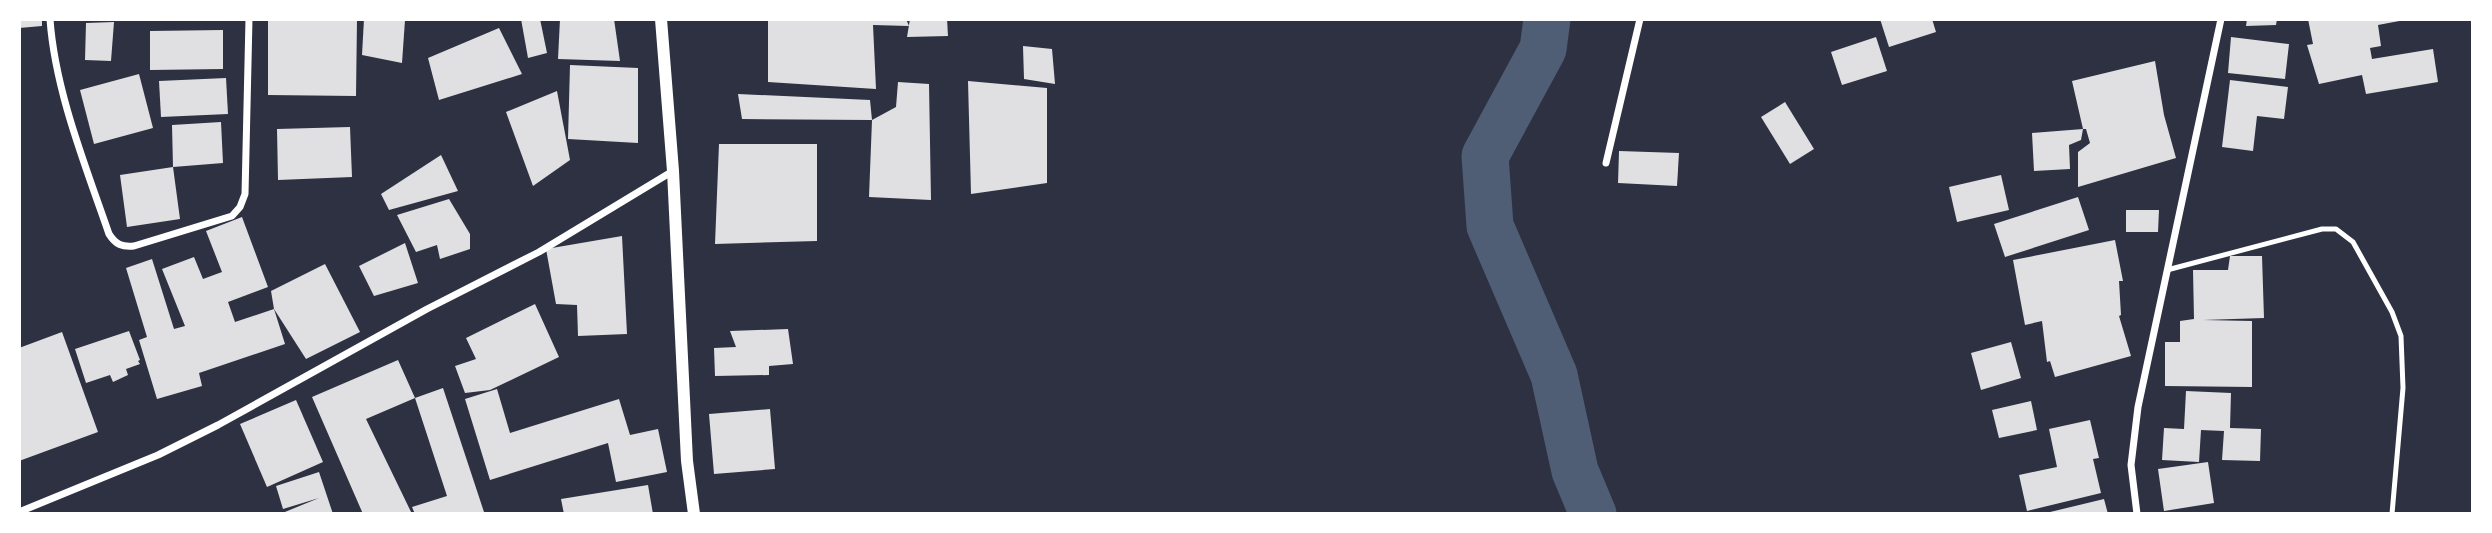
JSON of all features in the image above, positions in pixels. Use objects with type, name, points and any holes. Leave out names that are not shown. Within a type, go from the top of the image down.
[{"type":"street","points":[[50,19],[52,52],[63,94],[109,234],[114,242],[123,247],[232,216],[240,207],[245,194],[249,19]]},
{"type":"street","points":[[661,19],[673,171],[687,461],[694,514]]},
{"type":"street","points":[[1606,163],[1640,19]]},
{"type":"street","points":[[2137,514],[2131,465],[2138,407],[2221,19]]},
{"type":"street","points":[[19,512],[146,461],[206,431],[427,309],[539,252],[673,171]]},
{"type":"lane","points":[[2166,271],[2322,229],[2336,229],[2353,242],[2392,312],[2401,336],[2403,388],[2392,514]]},
{"type":"building","points":[[19,19],[42,19],[42,26],[19,28]]},
{"type":"building","points":[[268,19],[357,19],[356,96],[268,95]]},
{"type":"building","points":[[364,19],[405,20],[402,63],[362,55]]},
{"type":"building","points":[[521,19],[540,19],[547,53],[528,58]]},
{"type":"building","points":[[560,19],[614,19],[620,61],[558,59]]},
{"type":"building","points":[[768,19],[906,19],[909,26],[873,25],[876,89],[768,82]]},
{"type":"building","points":[[910,19],[947,19],[948,36],[907,37]]},
{"type":"building","points":[[1880,19],[1932,19],[1936,32],[1889,47]]},
{"type":"building","points":[[2247,19],[2277,19],[2276,25],[2246,26]]},
{"type":"building","points":[[2308,19],[2410,19],[2378,25],[2381,46],[2370,48],[2372,59],[2433,49],[2438,82],[2366,94],[2362,75],[2319,84],[2307,45],[2313,44]]},
{"type":"building","points":[[114,22],[111,61],[85,60],[86,23]]},
{"type":"building","points":[[499,28],[522,74],[439,100],[428,58]]},
{"type":"building","points":[[223,30],[223,69],[150,70],[150,31]]},
{"type":"building","points":[[1876,37],[1887,71],[1842,85],[1831,52]]},
{"type":"building","points":[[2231,37],[2289,44],[2285,79],[2228,73]]},
{"type":"building","points":[[1023,46],[1052,49],[1055,84],[1024,79]]},
{"type":"building","points":[[2155,61],[2164,115],[2176,158],[2078,187],[2078,152],[2090,143],[2086,129],[2083,129],[2072,81]]},
{"type":"building","points":[[570,65],[638,68],[638,143],[568,139]]},
{"type":"building","points":[[139,74],[153,128],[94,144],[80,90]]},
{"type":"building","points":[[226,78],[228,114],[161,117],[159,81]]},
{"type":"building","points":[[2230,80],[2288,87],[2284,119],[2257,116],[2253,151],[2222,147]]},
{"type":"building","points":[[968,81],[1047,88],[1047,183],[971,194]]},
{"type":"building","points":[[898,82],[929,84],[931,200],[869,197],[872,120],[896,107]]},
{"type":"building","points":[[557,91],[570,160],[533,186],[506,112]]},
{"type":"building","points":[[738,94],[870,100],[872,120],[742,119]]},
{"type":"building","points":[[1785,102],[1814,149],[1790,164],[1761,117]]},
{"type":"building","points":[[221,122],[223,163],[173,167],[172,125]]},
{"type":"building","points":[[350,127],[352,177],[278,180],[277,129]]},
{"type":"building","points":[[2083,129],[2081,140],[2069,145],[2070,169],[2034,171],[2032,133]]},
{"type":"building","points":[[719,144],[817,144],[817,241],[715,244]]},
{"type":"building","points":[[1619,151],[1679,153],[1677,186],[1618,183]]},
{"type":"building","points":[[441,155],[458,191],[389,210],[381,194]]},
{"type":"building","points":[[173,167],[180,219],[127,227],[120,175]]},
{"type":"building","points":[[2001,175],[2009,210],[1957,222],[1949,187]]},
{"type":"building","points":[[2078,197],[2089,230],[2005,257],[1994,224]]},
{"type":"building","points":[[449,199],[470,234],[470,249],[440,259],[437,245],[416,252],[397,215]]},
{"type":"building","points":[[2126,210],[2159,210],[2158,232],[2126,232]]},
{"type":"building","points":[[242,217],[268,287],[228,302],[235,322],[274,309],[285,344],[199,373],[202,386],[157,399],[139,340],[147,337],[126,268],[152,259],[174,329],[185,326],[162,269],[194,257],[203,279],[222,272],[206,231]]},
{"type":"building","points":[[622,236],[627,334],[578,336],[577,305],[556,304],[546,249]]},
{"type":"building","points":[[2115,240],[2123,281],[2119,281],[2119,316],[2131,356],[2055,377],[2050,361],[2047,362],[2042,321],[2025,325],[2013,260]]},
{"type":"building","points":[[405,243],[418,283],[374,296],[359,266]]},
{"type":"building","points":[[2230,256],[2262,256],[2264,318],[2203,320],[2252,321],[2252,387],[2165,386],[2165,342],[2180,342],[2180,321],[2194,319],[2193,270],[2228,270]]},
{"type":"building","points":[[325,264],[360,332],[306,359],[274,309],[271,291]]},
{"type":"building","points":[[535,304],[559,357],[490,390],[465,393],[455,366],[476,359],[466,338]]},
{"type":"building","points":[[788,329],[793,364],[769,366],[769,375],[715,376],[714,348],[736,347],[730,331]]},
{"type":"building","points":[[129,331],[140,364],[126,369],[128,375],[113,382],[110,375],[86,383],[75,349]]},
{"type":"building","points":[[62,332],[98,432],[19,461],[19,348]]},
{"type":"building","points":[[2011,342],[2021,378],[1981,390],[1971,353]]},
{"type":"building","points":[[398,360],[415,398],[366,419],[412,514],[363,514],[312,397]]},
{"type":"building","points":[[443,388],[484,512],[480,514],[415,514],[412,507],[447,496],[415,398]]},
{"type":"building","points":[[497,389],[510,433],[619,399],[630,435],[658,429],[667,472],[616,482],[608,443],[490,480],[465,399]]},
{"type":"building","points":[[2186,391],[2231,393],[2230,428],[2261,429],[2260,461],[2222,460],[2224,431],[2201,430],[2199,462],[2162,460],[2164,428],[2184,429]]},
{"type":"building","points":[[296,400],[323,462],[267,487],[240,424]]},
{"type":"building","points":[[2031,401],[2037,430],[1999,438],[1992,410]]},
{"type":"building","points":[[770,409],[775,469],[714,474],[709,414]]},
{"type":"building","points":[[2090,420],[2099,458],[2093,459],[2101,493],[2027,511],[2019,475],[2057,467],[2049,429]]},
{"type":"building","points":[[2208,462],[2214,503],[2164,511],[2158,469]]},
{"type":"building","points":[[319,472],[333,514],[280,514],[319,498],[283,509],[276,486]]},
{"type":"building","points":[[648,485],[653,514],[564,514],[561,499]]},
{"type":"building","points":[[2104,499],[2108,514],[2046,514],[2046,513]]},
{"type":"waterway","points":[[1547,19],[1543,49],[1485,156],[1490,226],[1554,375],[1575,471],[1593,514]]}]
